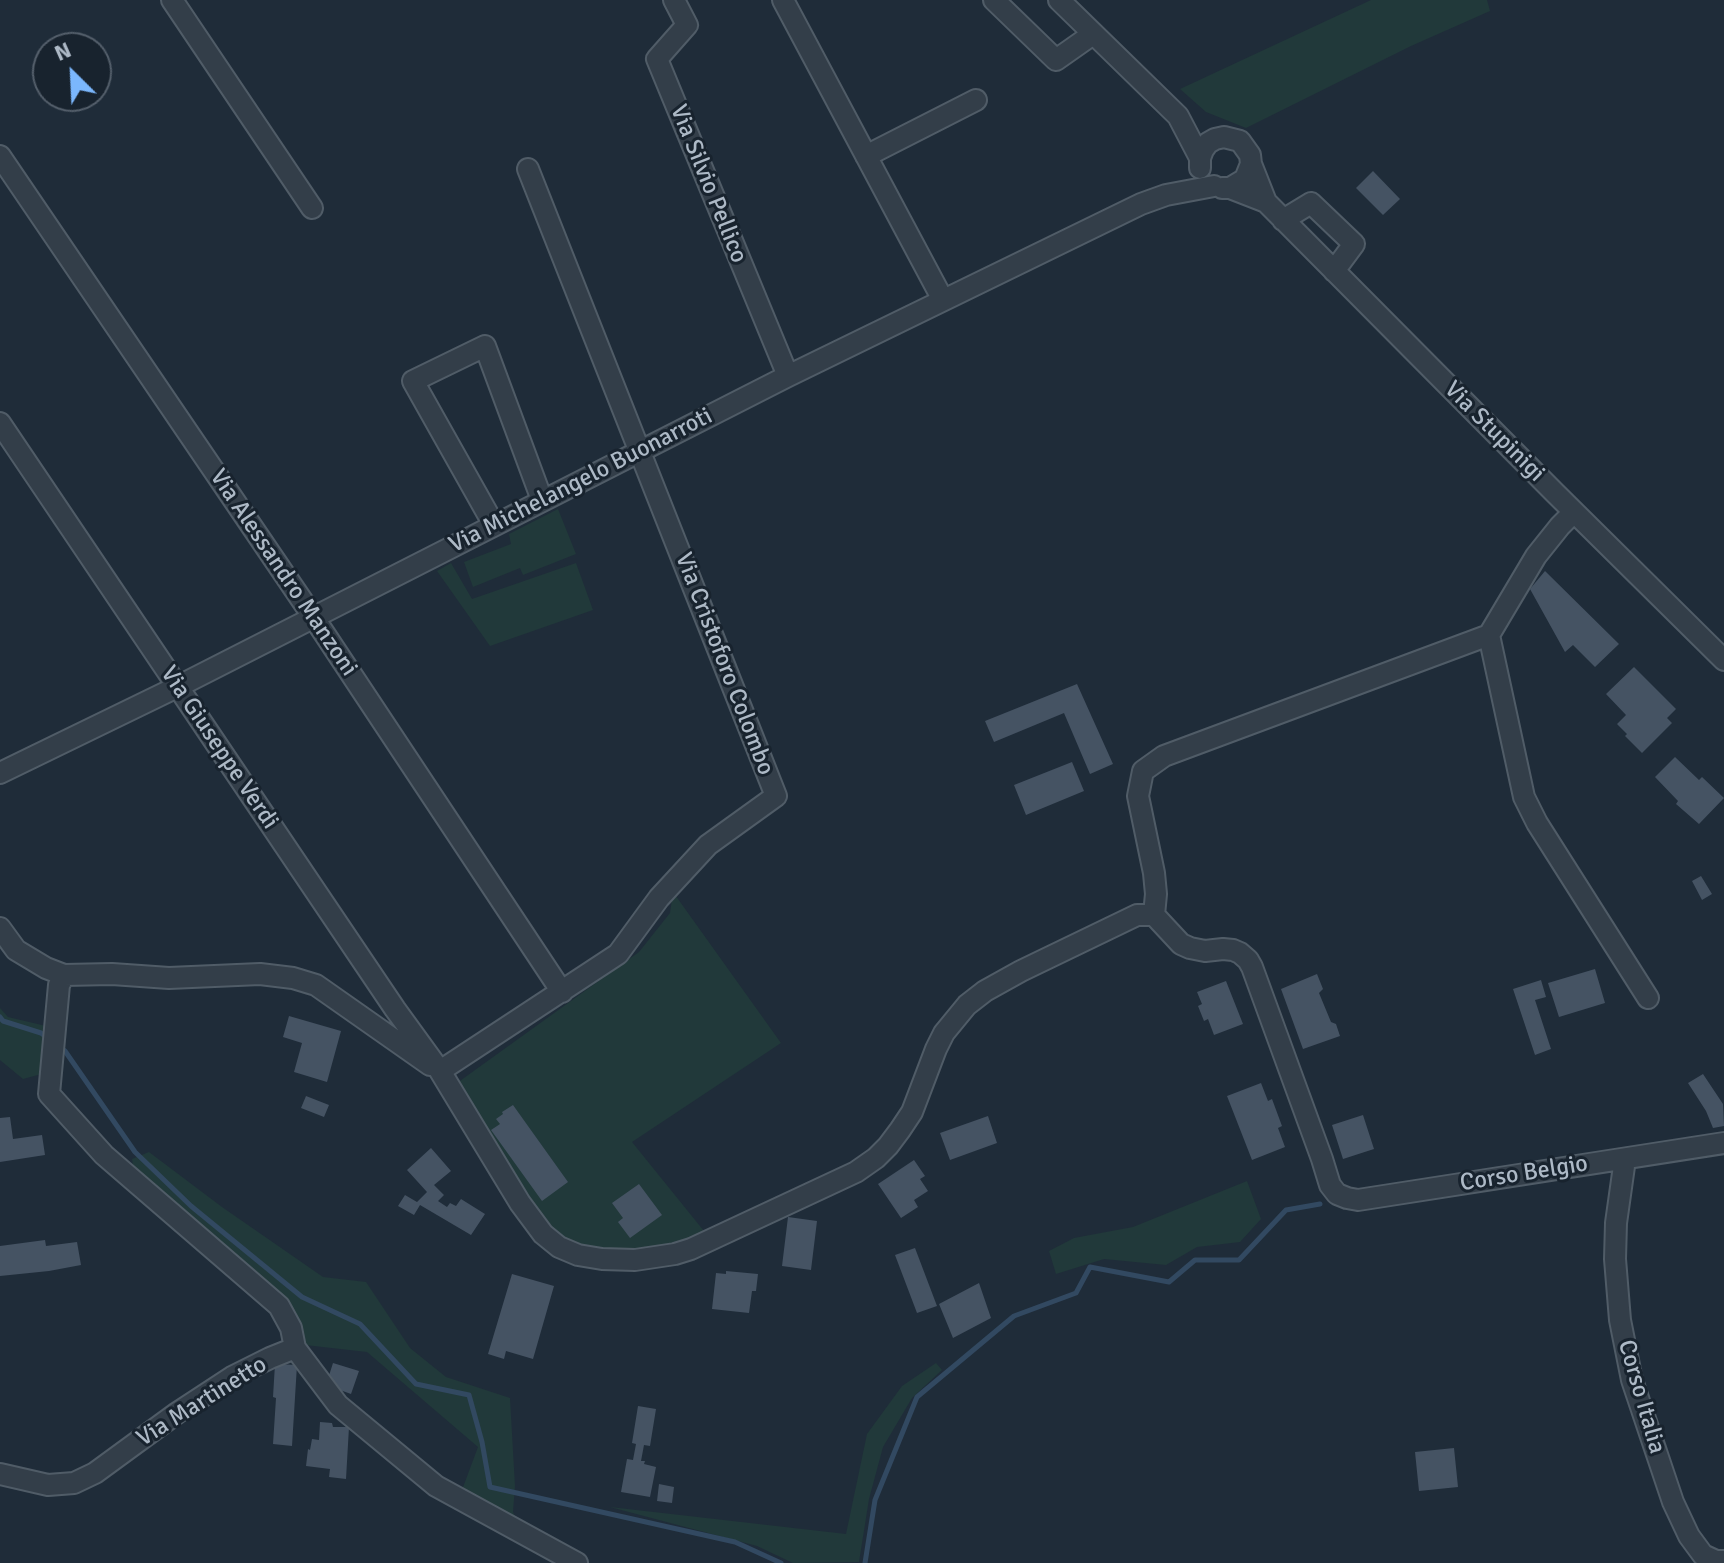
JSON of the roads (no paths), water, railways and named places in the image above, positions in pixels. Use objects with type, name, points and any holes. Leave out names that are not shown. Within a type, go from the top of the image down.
[{"type":"street","points":[[172,0],[312,208]]},
{"type":"street","name":"Via Silvio Pellico","points":[[674,0],[687,25],[657,59],[788,376]]},
{"type":"street","points":[[783,0],[943,300]]},
{"type":"street","points":[[994,0],[1056,60],[1093,34]]},
{"type":"street","points":[[1059,0],[1178,116],[1246,147],[1251,164],[1245,179],[1222,187],[1207,181],[1178,116]]},
{"type":"street","points":[[866,156],[976,100]]},
{"type":"street","points":[[1200,162],[1208,143],[1224,137]]},
{"type":"street","name":"Via Alessandro Manzoni","points":[[0,156],[314,618],[562,992]]},
{"type":"street","name":"Via Michelangelo Buonarroti","points":[[1166,195],[1200,162]]},
{"type":"street","name":"Via Stupinigi","points":[[1251,164],[1266,202],[1283,220],[1724,660]]},
{"type":"street","name":"Via Cristoforo Colombo","points":[[440,1071],[618,954],[659,898],[708,845],[776,796],[528,169]]},
{"type":"street","name":"Via Michelangelo Buonarroti","points":[[0,773],[314,618],[788,376],[1141,204],[1166,195],[1222,187]]},
{"type":"street","name":"Via Stupinigi","points":[[1222,187],[1266,202]]},
{"type":"street","points":[[1283,220],[1311,203],[1354,244],[1334,271]]},
{"type":"street","points":[[494,525],[413,381],[485,346],[542,500]]},
{"type":"street","name":"Via Giuseppe Verdi","points":[[0,423],[395,1009],[440,1071]]},
{"type":"street","points":[[0,928],[16,950],[64,975],[169,978],[260,974],[293,978],[316,985],[440,1071],[520,1203],[543,1234],[559,1247],[578,1255],[602,1259],[635,1260],[675,1254],[832,1184],[866,1165],[888,1146],[912,1112],[944,1033],[967,1005],[1021,971],[1099,932],[1137,915],[1154,915],[1154,873],[1138,796],[1143,771],[1164,756],[1489,635],[1536,556],[1574,512]]},
{"type":"street","points":[[1489,635],[1524,797],[1537,823],[1648,998]]},
{"type":"street","name":"Corso Belgio","points":[[1154,915],[1181,944],[1205,951],[1233,950],[1248,960],[1330,1185],[1337,1194],[1358,1200],[1724,1143]]},
{"type":"street","points":[[64,975],[59,985],[49,1094],[104,1155],[279,1306],[291,1328],[295,1348]]},
{"type":"street","name":"Corso Italia","points":[[1625,1159],[1616,1223],[1615,1259],[1620,1320],[1632,1380],[1673,1502],[1689,1536],[1703,1555],[1724,1561]]},
{"type":"street","name":"Via Martinetto","points":[[0,1474],[48,1485],[74,1483],[95,1473],[232,1377],[295,1348],[338,1405],[436,1486],[577,1563]]},
{"type":"waterway","points":[[0,1017],[3,1021],[41,1033],[49,1039]]},
{"type":"waterway","points":[[61,1048],[135,1152],[191,1206],[302,1297],[360,1324],[416,1384],[469,1395],[490,1487],[735,1542],[781,1563]]},
{"type":"waterway","points":[[865,1563],[875,1500],[917,1397],[1014,1316],[1076,1293],[1090,1267],[1169,1282],[1195,1260],[1239,1260],[1286,1210],[1320,1204]]}]
